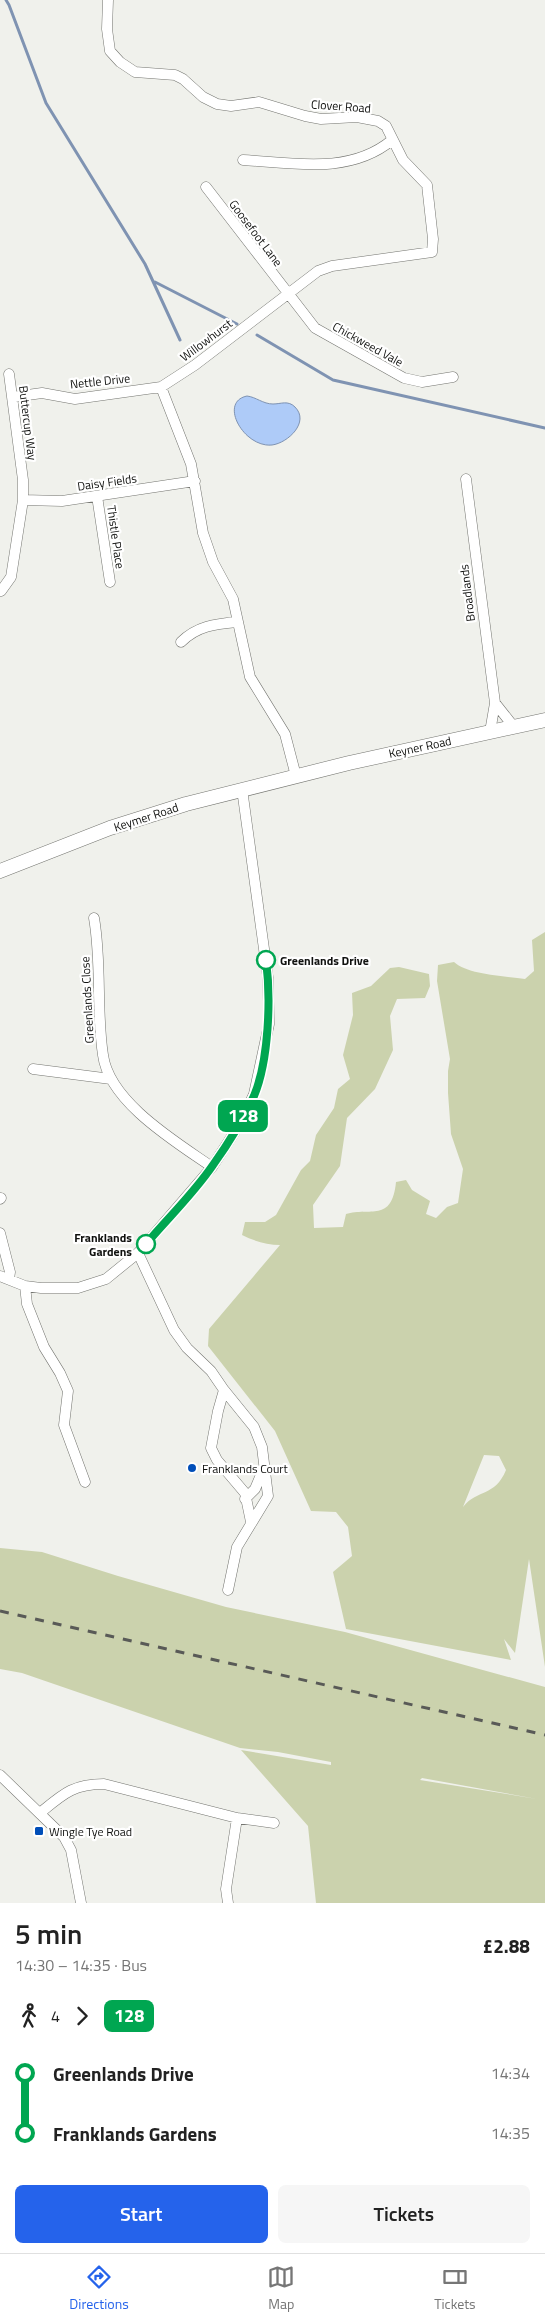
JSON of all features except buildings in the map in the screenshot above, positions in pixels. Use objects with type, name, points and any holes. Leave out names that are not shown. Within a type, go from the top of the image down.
[{"type":"street","name":"Clover Road","points":[[108,0],[107,29],[110,50],[120,62],[135,72],[175,76],[183,79],[203,97],[217,104],[231,106],[259,102],[322,119],[357,117],[378,121],[386,126],[403,160],[427,185]]},
{"type":"street","points":[[244,160],[334,164],[356,160],[392,140]]},
{"type":"street","name":"Willowhurst","points":[[161,387],[195,365],[318,271],[332,266],[432,252],[433,239],[427,185]]},
{"type":"street","name":"Goosefoot Lane","points":[[206,187],[287,294]]},
{"type":"street","name":"Chickweed Vale","points":[[287,294],[315,328],[404,378],[422,382],[453,377]]},
{"type":"street","name":"Buttercup Way","points":[[1,591],[12,577],[23,480],[9,374]]},
{"type":"street","points":[[161,387],[191,464],[203,533],[213,562],[233,599],[250,677],[274,712],[285,734],[296,776]]},
{"type":"street","name":"Nettle Drive","points":[[13,397],[42,393],[75,399],[161,387]]},
{"type":"street","name":"Broadlands","points":[[466,479],[495,703],[490,732]]},
{"type":"street","name":"Daisy Fields","points":[[22,500],[62,501],[195,481]]},
{"type":"street","name":"Thistle Place","points":[[97,496],[110,582]]},
{"type":"street","points":[[181,642],[188,634],[209,624],[237,622]]},
{"type":"street","points":[[495,703],[514,726]]},
{"type":"street","name":"Keyner Road","points":[[296,776],[545,720]]},
{"type":"street","name":"Keymer Road","points":[[0,872],[110,828],[186,804],[296,776]]},
{"type":"street","points":[[0,1233],[10,1272],[5,1277],[25,1286],[78,1288],[106,1279],[138,1253],[212,1167],[240,1124],[254,1094],[269,1024],[268,978],[242,790]]},
{"type":"street","name":"Greenlands Close","points":[[94,918],[103,1057],[111,1079],[129,1104],[212,1167]]},
{"type":"street","points":[[33,1069],[111,1079]]},
{"type":"street","points":[[138,1253],[174,1330],[187,1348],[211,1371],[254,1427],[262,1447],[263,1469],[268,1496],[237,1548],[228,1590]]},
{"type":"street","points":[[25,1286],[27,1304],[44,1347],[60,1373],[68,1391],[64,1425],[85,1482]]},
{"type":"street","points":[[224,1390],[211,1448],[217,1460],[245,1492],[251,1522]]},
{"type":"street","points":[[246,1499],[255,1488],[263,1469]]},
{"type":"street","points":[[0,1775],[64,1837],[71,1850],[81,1903]]},
{"type":"street","points":[[40,1813],[66,1791],[85,1784],[104,1784],[237,1818],[274,1823]]},
{"type":"street","points":[[228,1903],[226,1889],[237,1818]]},
{"type":"green space","points":[[545,932],[545,1667],[529,1559],[515,1653],[504,1639],[511,1660],[346,1629],[333,1572],[352,1556],[348,1527],[336,1512],[311,1511],[275,1431],[208,1346],[209,1329],[280,1245],[261,1242],[242,1235],[245,1222],[265,1222],[276,1215],[301,1170],[310,1161],[316,1135],[334,1108],[338,1089],[350,1079],[343,1055],[353,1015],[352,993],[371,986],[390,968],[399,967],[429,974],[430,986],[425,998],[397,999],[390,1016],[393,1050],[375,1089],[347,1118],[340,1166],[313,1205],[314,1228],[343,1227],[346,1214],[378,1211],[385,1208],[394,1195],[396,1182],[406,1180],[412,1190],[430,1201],[426,1214],[436,1218],[447,1207],[458,1203],[463,1169],[451,1134],[448,1093],[450,1059],[437,981],[438,965],[454,962],[468,970],[525,979],[534,971],[532,940]],"holes":[[[484,1455],[499,1456],[506,1470],[502,1479],[497,1485],[474,1497],[463,1507]]]},
{"type":"green space","points":[[0,1548],[42,1552],[226,1607],[345,1632],[545,1687],[545,1903],[316,1903],[308,1826],[241,1750],[331,1765],[331,1762],[278,1752],[240,1748],[22,1673],[0,1669]],"holes":[[[422,1778],[537,1799],[420,1780]]]},
{"type":"water","points":[[247,396],[269,404],[287,403],[292,405],[299,413],[299,425],[290,436],[272,445],[262,444],[252,439],[238,424],[235,415],[235,407],[239,400]]},
{"type":"waterway","points":[[6,0],[46,103],[145,264],[180,340]]},
{"type":"waterway","points":[[155,282],[237,324]]},
{"type":"waterway","points":[[257,335],[333,380],[545,428]]},
{"type":"railway","points":[[0,1611],[545,1735]]},
{"type":"bus line","name":"128","points":[[146,1244],[212,1167],[240,1124],[254,1094],[269,1024],[266,960]]},
{"type":"place","name":"Greenlands Drive","points":[[266,960]]},
{"type":"place","name":"Franklands Gardens","points":[[146,1244]]},
{"type":"place","name":"Franklands Court","points":[[192,1468]]},
{"type":"place","name":"Wingle Tye Road","points":[[39,1831]]}]
